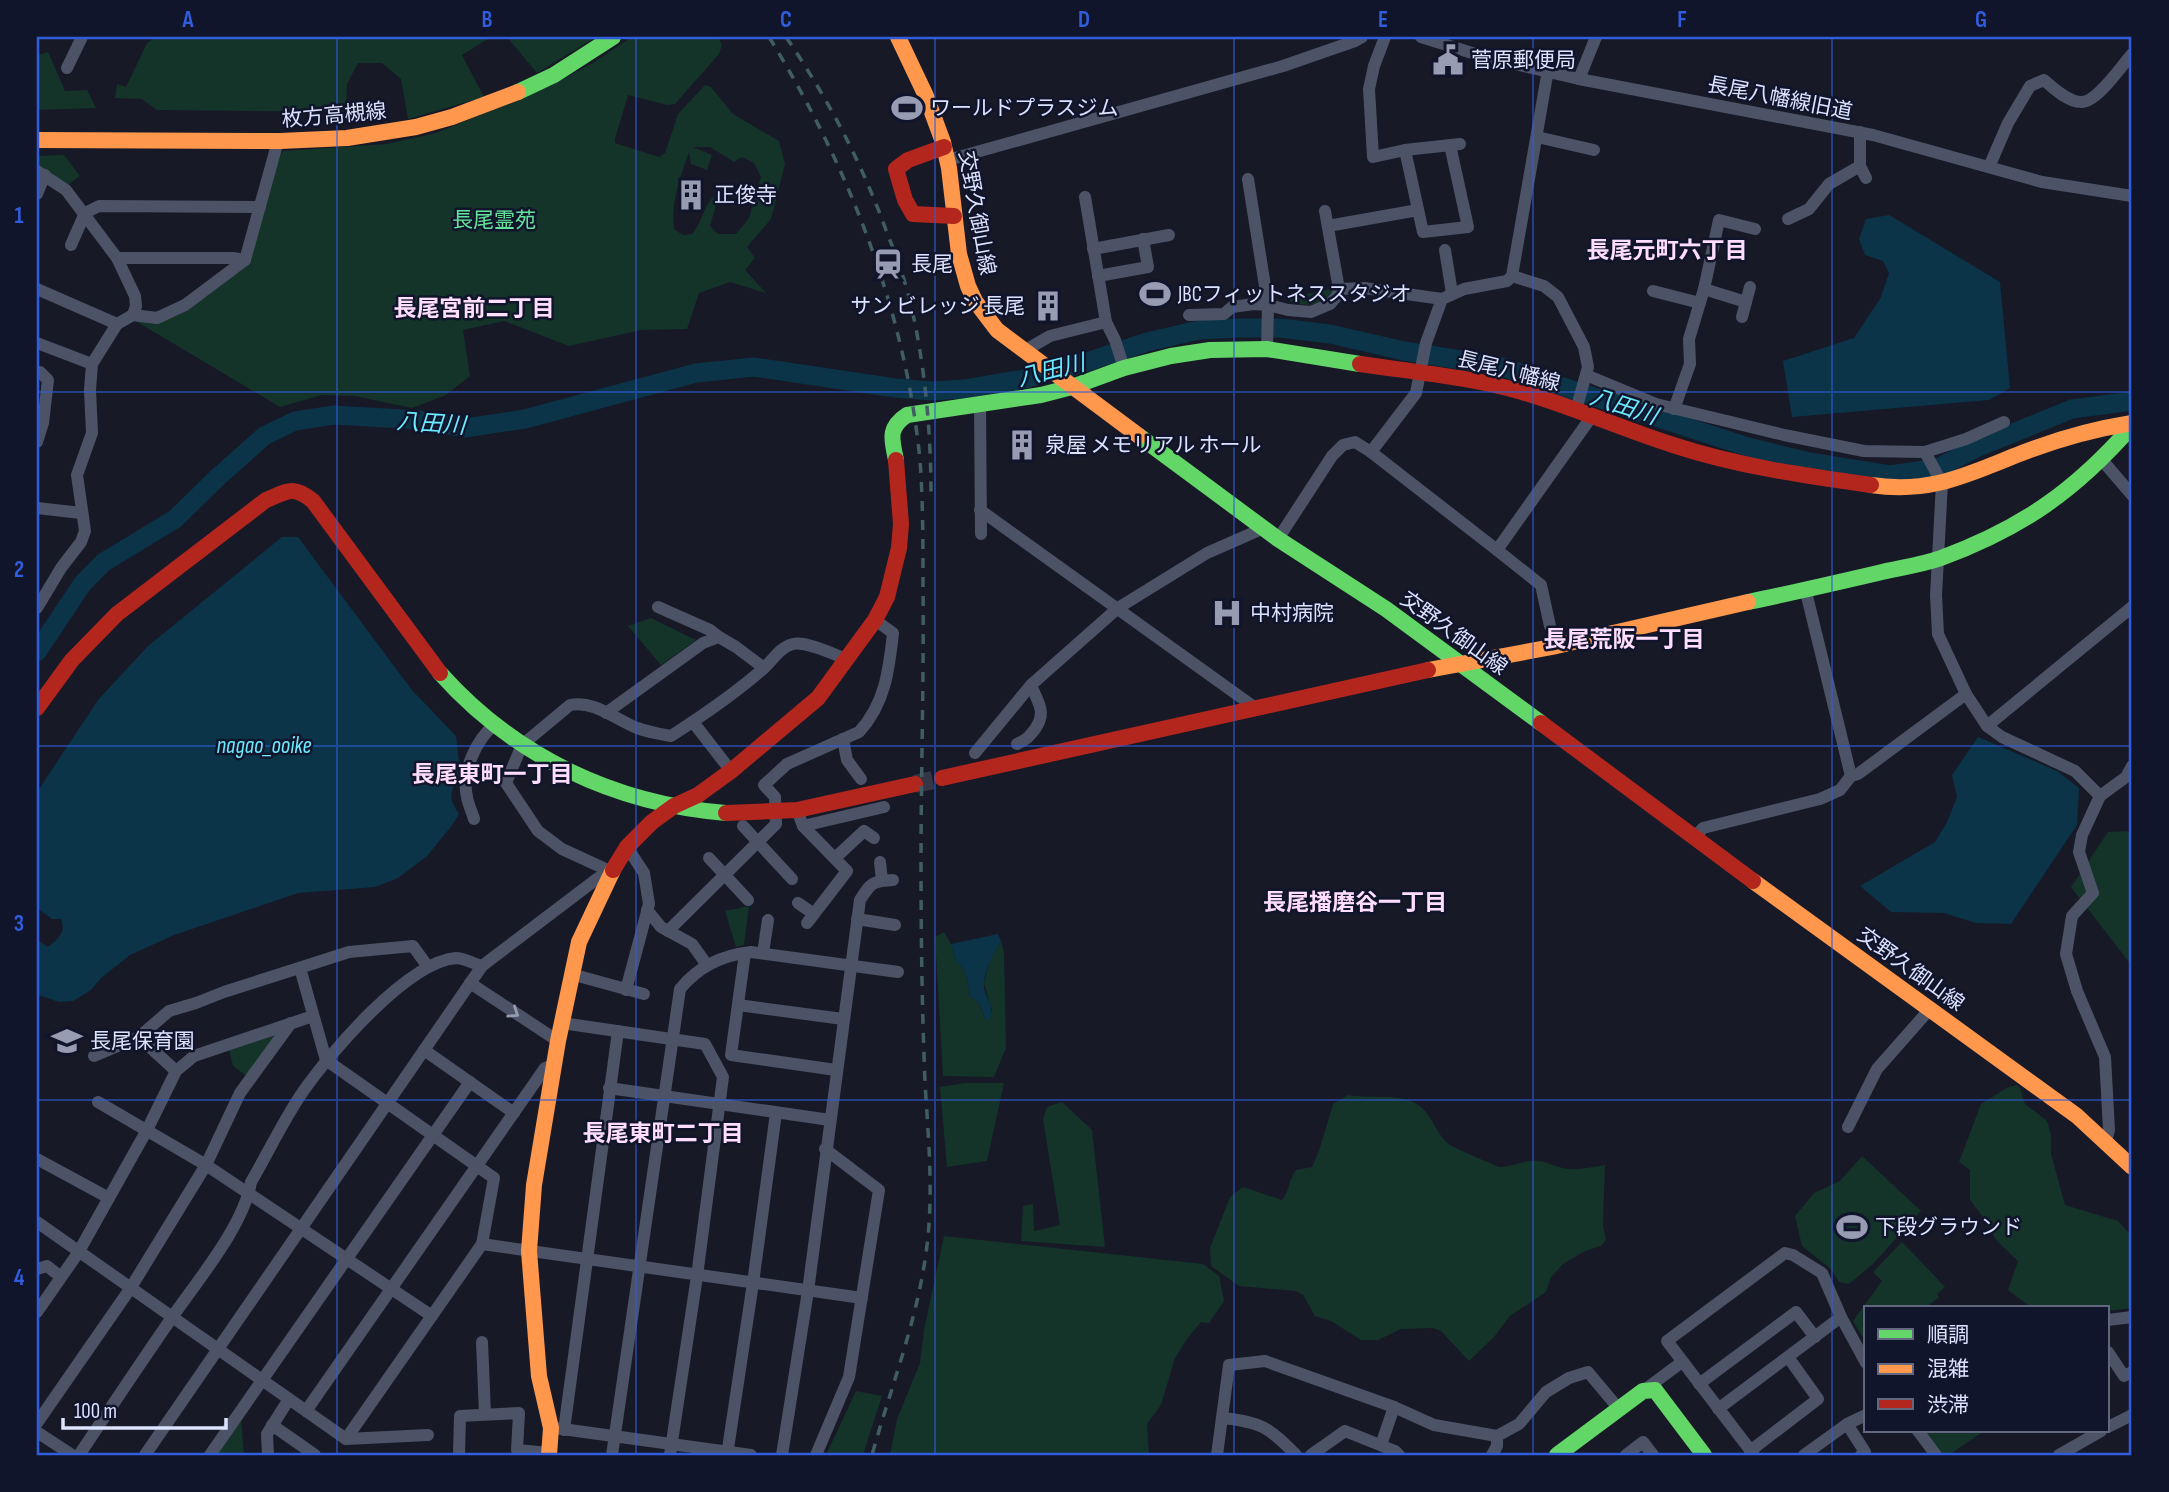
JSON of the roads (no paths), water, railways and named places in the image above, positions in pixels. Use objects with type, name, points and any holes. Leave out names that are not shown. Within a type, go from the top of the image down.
[{"type":"street","name":"枚方高槻線","points":[[37,140],[278,141],[348,138],[402,130],[450,118],[495,102],[551,77],[613,37]]},
{"type":"street","name":"交野久御山線","points":[[898,37],[919,80],[946,153],[961,268],[972,296],[997,330],[1264,528],[1386,609],[1461,663],[1694,838],[1929,1010],[1984,1047],[2077,1116],[2132,1167]]},
{"type":"street","points":[[954,216],[913,214],[905,200],[896,169],[908,160],[946,153],[1283,66],[1362,37]]},
{"type":"street","points":[[1385,37],[1374,65],[1370,89],[1373,157],[1405,150],[1455,145],[1468,227],[1423,232],[1405,150]]},
{"type":"street","name":"長尾八幡線旧道","points":[[1421,37],[1485,57],[1579,79],[1860,132],[2042,182],[2132,196]]},
{"type":"street","points":[[1579,79],[1596,37]]},
{"type":"street","points":[[67,68],[79,39]]},
{"type":"street","points":[[1989,167],[2008,123],[2029,86],[2043,80],[2061,94],[2079,103],[2086,102],[2110,82],[2132,54]]},
{"type":"street","points":[[1339,289],[1364,288],[1447,296],[1507,281],[1512,276],[1548,70]]},
{"type":"street","points":[[1860,132],[1860,166],[1866,178]]},
{"type":"street","points":[[1537,137],[1594,150]]},
{"type":"street","points":[[37,608],[61,568],[81,542],[85,531],[77,475],[92,433],[92,364],[117,324],[133,316],[158,318],[185,305],[245,260],[278,141]]},
{"type":"street","points":[[1788,219],[1809,209],[1829,184],[1860,166]]},
{"type":"street","points":[[37,194],[41,173],[66,190],[85,212],[117,258],[135,296],[133,316]]},
{"type":"street","points":[[1248,179],[1268,304],[1267,349]]},
{"type":"street","points":[[1085,197],[1106,322],[1123,365]]},
{"type":"street","points":[[71,245],[85,212],[99,206],[260,207]]},
{"type":"street","points":[[1328,226],[1418,210]]},
{"type":"street","points":[[1189,315],[1223,314],[1232,307],[1268,304],[1288,310],[1311,312],[1330,304],[1339,289],[1325,211]]},
{"type":"street","points":[[1674,409],[1690,364],[1689,339],[1704,289],[1719,220],[1755,229]]},
{"type":"street","points":[[1093,249],[1170,234]]},
{"type":"street","points":[[1098,276],[1148,267],[1143,240]]},
{"type":"street","points":[[1371,452],[1416,393],[1426,343],[1447,296],[1445,250]]},
{"type":"street","points":[[117,258],[245,260]]},
{"type":"street","points":[[1512,276],[1544,286],[1558,297],[1584,347],[1588,367],[1578,405]]},
{"type":"street","points":[[1742,317],[1750,287]]},
{"type":"street","points":[[37,289],[117,324]]},
{"type":"street","points":[[1704,289],[1746,302]]},
{"type":"street","points":[[1653,290],[1700,303]]},
{"type":"street","points":[[1028,354],[1050,336],[1106,322]]},
{"type":"street","points":[[37,343],[92,364]]},
{"type":"street","name":"長尾八幡線","points":[[875,621],[887,597],[894,571],[901,524],[897,468],[891,436],[895,426],[907,415],[1041,395],[1067,383],[1123,365],[1171,356],[1210,350],[1267,349],[1420,368],[1578,405],[1592,416],[1685,449],[1819,478],[1890,488],[1984,470],[2066,438],[2102,428],[2132,424]]},
{"type":"street","points":[[37,372],[48,380],[43,422],[37,440]]},
{"type":"street","points":[[1586,377],[1674,409],[1864,451],[1925,452],[1966,439],[2004,422]]},
{"type":"street","points":[[981,404],[981,534]]},
{"type":"street","points":[[1497,550],[1592,416]]},
{"type":"street","points":[[942,778],[1461,663],[1552,647],[1939,559],[2014,526],[2076,484],[2102,460],[2132,424]]},
{"type":"street","points":[[1278,538],[1332,456],[1343,445],[1355,442],[1541,584],[1550,626]]},
{"type":"street","points":[[1925,452],[1940,478],[1938,634],[1966,694],[1987,726],[2002,737],[2075,771],[2100,796]]},
{"type":"street","points":[[2102,460],[2132,495]]},
{"type":"street","points":[[37,708],[72,660],[117,614],[266,500],[292,489],[302,492],[313,501],[424,654],[457,691],[522,745],[594,784],[674,806],[704,812],[744,814],[797,810],[915,784]]},
{"type":"street","points":[[37,508],[82,513]]},
{"type":"street","points":[[980,510],[1256,709]]},
{"type":"street","points":[[975,753],[1031,685],[1118,608],[1207,553],[1264,528]]},
{"type":"street","points":[[1805,588],[1851,776]]},
{"type":"street","points":[[658,607],[710,630],[764,668]]},
{"type":"street","points":[[1987,726],[2132,607]]},
{"type":"street","points":[[557,1429],[539,1376],[529,1251],[534,1185],[558,1041],[579,943],[612,872],[627,847],[652,822],[674,806],[698,795],[731,771],[818,698],[875,621],[893,633],[889,673],[882,697],[868,722],[859,732],[787,764],[764,785],[775,797],[776,824],[668,931]]},
{"type":"street","points":[[606,713],[703,643],[719,636]]},
{"type":"street","points":[[612,872],[562,849],[538,831],[506,783],[522,745],[570,705],[590,704],[640,729],[671,736],[693,722],[764,668],[782,649],[792,644],[802,643],[846,659]]},
{"type":"street","points":[[1017,744],[1028,739],[1042,720],[1042,712],[1031,685]]},
{"type":"street","points":[[1694,838],[1703,828],[1820,799],[1840,790],[1851,776],[1858,774],[1966,694]]},
{"type":"street","points":[[693,722],[731,771]]},
{"type":"street","points":[[474,819],[466,795],[466,775],[485,733],[495,724]]},
{"type":"street","points":[[843,739],[847,761],[861,779]]},
{"type":"street","points":[[2106,1141],[2109,1130],[2105,1057],[2077,991],[2066,954],[2072,916],[2093,893],[2079,852],[2082,835],[2100,796],[2126,777],[2132,766]]},
{"type":"street","points":[[803,826],[884,807]]},
{"type":"street","points":[[797,810],[803,826],[847,870],[811,918],[798,903]]},
{"type":"street","points":[[852,815],[856,838]]},
{"type":"street","points":[[743,826],[792,879]]},
{"type":"street","points":[[835,859],[864,831],[874,838]]},
{"type":"street","points":[[625,990],[649,904],[644,873],[627,847]]},
{"type":"street","points":[[709,858],[748,900]]},
{"type":"street","points":[[782,1455],[808,1291],[860,900],[870,884],[888,880],[880,862]]},
{"type":"street","points":[[145,1455],[482,966],[598,878],[612,872]]},
{"type":"street","points":[[647,910],[661,927],[692,944],[707,965]]},
{"type":"street","points":[[857,919],[895,925]]},
{"type":"street","points":[[763,953],[768,920]]},
{"type":"street","points":[[93,1056],[139,1037],[169,1012],[349,952],[413,946],[428,967]]},
{"type":"street","points":[[612,1455],[680,989],[707,965],[746,953],[763,953],[898,972]]},
{"type":"street","points":[[746,953],[731,1055],[836,1070]]},
{"type":"street","points":[[79,1455],[220,1250],[249,1194],[251,1182],[288,1117],[326,1060],[396,988],[428,967],[458,958],[482,966]]},
{"type":"street","points":[[300,968],[326,1060],[494,1178],[482,1244],[346,1439]]},
{"type":"street","points":[[571,974],[644,994]]},
{"type":"street","points":[[470,983],[558,1041]]},
{"type":"street","points":[[738,1005],[844,1019]]},
{"type":"street","points":[[1848,1127],[1877,1069],[1929,1010]]},
{"type":"street","points":[[37,1312],[78,1253],[147,1130],[176,1072],[194,1056],[313,1016]]},
{"type":"street","points":[[37,1423],[130,1289],[206,1165],[240,1093],[291,1023]]},
{"type":"street","points":[[562,1023],[705,1044],[723,1077],[697,1276],[670,1450]]},
{"type":"street","points":[[459,1455],[460,1416],[519,1413],[517,1450],[549,1454],[557,1429],[586,1259],[618,1031]]},
{"type":"street","points":[[139,1037],[176,1072]]},
{"type":"street","points":[[424,1050],[514,1113]]},
{"type":"street","points":[[306,1411],[545,1068],[555,1063]]},
{"type":"street","points":[[210,1455],[470,1082]]},
{"type":"street","points":[[609,1088],[830,1120]]},
{"type":"street","points":[[98,1102],[206,1165],[432,1316]]},
{"type":"street","points":[[727,1454],[776,1113]]},
{"type":"street","points":[[816,1455],[849,1377],[879,1191],[825,1149]]},
{"type":"street","points":[[37,1158],[109,1198]]},
{"type":"street","points":[[37,1223],[346,1439],[428,1435]]},
{"type":"street","points":[[482,1244],[862,1298]]},
{"type":"street","points":[[1788,1357],[1818,1399],[1752,1453],[1667,1341],[1785,1253],[1822,1273],[1841,1317],[1864,1359]]},
{"type":"street","points":[[37,1269],[47,1266],[61,1277]]},
{"type":"street","points":[[1699,1384],[1796,1312],[1815,1337]]},
{"type":"street","points":[[1718,1409],[1841,1317]]},
{"type":"street","points":[[2110,1320],[2132,1317]]},
{"type":"street","points":[[482,1342],[485,1414]]},
{"type":"street","points":[[2110,1355],[2124,1376],[2132,1372]]},
{"type":"street","points":[[1217,1455],[1229,1365],[1265,1361],[1394,1407],[1434,1425],[1497,1436],[1519,1424],[1546,1392],[1569,1378],[1588,1372],[1619,1409]]},
{"type":"street","points":[[1557,1455],[1682,1362]]},
{"type":"street","points":[[1643,1391],[1655,1390],[1704,1455]]},
{"type":"street","points":[[268,1455],[267,1434],[289,1399]]},
{"type":"street","points":[[1381,1445],[1394,1407]]},
{"type":"street","points":[[2110,1426],[2132,1415]]},
{"type":"street","points":[[1804,1455],[1847,1424],[1864,1416]]},
{"type":"street","points":[[1222,1418],[1247,1420],[1266,1427],[1296,1455]]},
{"type":"street","points":[[1847,1424],[1865,1452],[1861,1455]]},
{"type":"street","points":[[272,1425],[315,1455]]},
{"type":"street","points":[[557,1429],[615,1437],[670,1450],[751,1455]]},
{"type":"street","points":[[1311,1455],[1345,1431],[1399,1455]]},
{"type":"street","points":[[37,1432],[72,1455]]},
{"type":"street","points":[[1919,1432],[1936,1455]]},
{"type":"street","points":[[2059,1455],[2092,1433]]},
{"type":"street","points":[[1492,1455],[1497,1446],[1497,1436]]},
{"type":"street","points":[[1626,1455],[1643,1442],[1653,1455]]},
{"type":"water","points":[[1889,215],[2000,282],[2010,388],[1989,400],[1792,417],[1783,361],[1854,338],[1881,297],[1889,273],[1883,261],[1865,255],[1859,239],[1866,219]]},
{"type":"water","name":"nagao_ooike","points":[[282,537],[298,537],[411,689],[456,736],[461,780],[455,782],[452,795],[459,814],[427,856],[398,878],[375,887],[298,893],[174,935],[130,955],[101,978],[91,990],[73,1001],[59,1002],[37,996],[37,940],[48,947],[58,938],[63,928],[61,919],[52,919],[37,908],[37,792],[98,700],[148,646]]},
{"type":"water","points":[[1978,737],[2057,771],[2079,788],[2077,825],[2011,924],[1976,923],[1944,913],[1891,912],[1860,886],[1935,842],[1957,797],[1952,775]]},
{"type":"water","points":[[998,934],[1001,941],[988,967],[984,983],[991,1009],[989,1020],[985,1019],[980,1004],[970,996],[966,975],[956,961],[951,944]]},
{"type":"waterway","name":"八田川","points":[[37,652],[83,583],[104,562],[175,519],[264,436],[295,421],[334,415],[420,420],[465,428],[525,419],[696,373],[754,367],[895,388],[931,391],[964,389],[1024,379],[1147,342],[1199,330],[1239,328],[1280,328],[1330,334],[1404,351],[1499,366],[1748,447],[1809,462],[1890,475],[1938,468],[1976,448],[2072,409],[2132,401]]},
{"type":"tunnel","points":[[915,784],[942,778]]},
{"type":"railway","points":[[769,37],[824,136],[848,187],[868,240],[901,348],[920,460],[923,522],[921,945],[930,1197],[928,1236],[919,1292],[872,1455]]},
{"type":"railway","points":[[786,37],[829,106],[854,154],[905,283],[923,373],[930,447],[931,496]]},
{"type":"place","name":"菅原郵便局","points":[[1448,60]]},
{"type":"place","name":"ワールドプラスジム","points":[[907,108]]},
{"type":"place","name":"正俊寺","points":[[691,195]]},
{"type":"place","name":"長尾","points":[[888,264]]},
{"type":"place","name":"JBCフィットネススタジオ","points":[[1155,294]]},
{"type":"place","name":"サン ビレッジ 長尾","points":[[1048,306]]},
{"type":"place","name":"泉屋 メモリアル ホール","points":[[1022,445]]},
{"type":"place","name":"中村病院","points":[[1227,613]]},
{"type":"place","name":"長尾保育園","points":[[67,1041]]},
{"type":"place","name":"下段グラウンド","points":[[1852,1227]]},
{"type":"district","name":"長尾元町六丁目","points":[[1667,250]]},
{"type":"district","name":"長尾宮前二丁目","points":[[474,308]]},
{"type":"district","name":"長尾荒阪一丁目","points":[[1624,639]]},
{"type":"district","name":"長尾東町一丁目","points":[[492,774]]},
{"type":"district","name":"長尾播磨谷一丁目","points":[[1355,902]]},
{"type":"district","name":"長尾東町二丁目","points":[[663,1133]]},
{"type":"park label","name":"長尾霊苑","points":[[494,220]]}]
